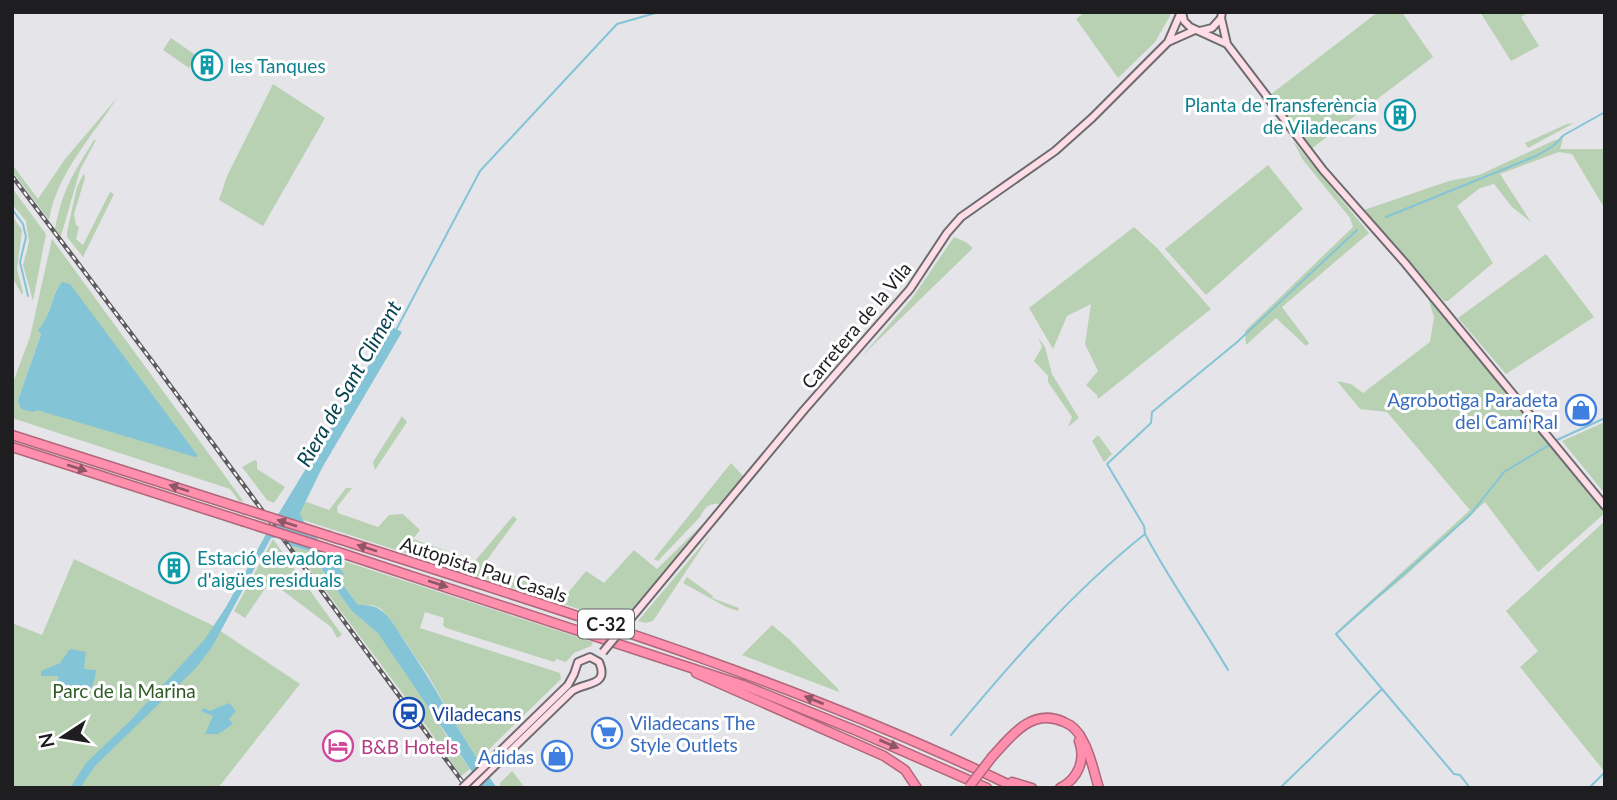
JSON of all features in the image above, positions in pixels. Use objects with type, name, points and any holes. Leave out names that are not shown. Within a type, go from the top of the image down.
[{"type":"highway","name":"Autopista Pau Casals","points":[[12,435],[714,661],[877,726],[1016,788]]},
{"type":"highway","name":"Autopista Pau Casals","points":[[12,447],[743,685],[844,725],[987,788]]},
{"type":"highway","points":[[665,658],[720,685],[884,756],[905,770],[914,784]]},
{"type":"highway","points":[[969,787],[992,757],[1026,723],[1049,717],[1072,725],[1082,739],[1099,788]]},
{"type":"highway","points":[[1060,788],[1073,779],[1081,760],[1080,742],[1064,722]]},
{"type":"highway","points":[[990,775],[1032,788]]},
{"type":"main road","points":[[1182,12],[1186,23],[1227,44]]},
{"type":"main road","points":[[1168,42],[1182,12]]},
{"type":"main road","points":[[1168,42],[1198,30],[1212,28],[1221,15]]},
{"type":"main road","points":[[1221,15],[1227,44],[1323,170],[1428,290],[1605,506]]},
{"type":"main road","name":"Carretera de la Vila","points":[[597,660],[760,462],[910,289],[947,233],[961,217],[1066,142],[1168,42]]},
{"type":"main road","points":[[462,788],[492,764],[570,693],[584,684],[593,684],[601,677],[602,669],[597,660],[587,657],[580,659],[565,688],[492,764],[472,788]]},
{"type":"main road","points":[[574,674],[584,684]]},
{"type":"green space","points":[[1085,12],[1170,12],[1170,16],[1155,42],[1118,78],[1076,19]]},
{"type":"green space","points":[[1378,12],[1404,12],[1433,57],[1311,149],[1270,95]]},
{"type":"green space","points":[[1480,12],[1529,12],[1521,17],[1539,46],[1511,61]]},
{"type":"green space","points":[[171,38],[197,56],[189,68],[163,50]]},
{"type":"green space","points":[[273,84],[325,118],[263,226],[219,200],[227,176]]},
{"type":"green space","points":[[117,98],[67,171],[53,203],[49,220],[12,171],[12,164],[38,199],[65,159]]},
{"type":"green space","points":[[1574,123],[1528,148],[1525,143],[1567,124]]},
{"type":"green space","points":[[1563,139],[1560,149],[1605,149],[1605,209],[1572,154],[1559,152],[1500,174],[1531,222],[1512,207],[1494,184],[1480,188],[1457,206],[1493,263],[1448,301],[1444,301],[1364,210],[1449,181],[1479,175],[1555,140]]},
{"type":"green space","points":[[94,140],[80,170],[61,236],[55,229],[65,192]]},
{"type":"green space","points":[[1293,141],[1369,233],[1282,307],[1309,343],[1306,346],[1276,318],[1246,345],[1245,331],[1353,227],[1350,218],[1303,160]]},
{"type":"green space","points":[[1268,165],[1303,209],[1206,295],[1165,249]]},
{"type":"green space","points":[[84,173],[85,178],[74,214],[79,227],[76,239],[83,245],[110,192],[114,194],[83,257],[67,237],[67,232],[77,187]]},
{"type":"green space","points":[[12,188],[46,234],[33,301],[23,265],[29,242],[26,221],[12,204]]},
{"type":"green space","points":[[12,216],[22,230],[17,269],[22,295],[12,277]]},
{"type":"green space","points":[[1134,227],[1156,247],[1211,309],[1098,399],[1086,385],[1098,371],[1085,344],[1091,304],[1067,316],[1053,349],[1029,308]]},
{"type":"green space","points":[[954,237],[973,248],[862,356],[913,297]]},
{"type":"green space","points":[[52,239],[244,502],[239,501],[230,489],[12,418],[12,385],[30,337]],"holes":[[[57,287],[22,405],[18,400]]]},
{"type":"green space","points":[[1546,254],[1594,317],[1506,374],[1458,318]]},
{"type":"green space","points":[[1428,298],[1605,513],[1538,572],[1485,502],[1404,577],[1335,633],[1470,510],[1387,412],[1360,409],[1337,381],[1351,384],[1363,393],[1430,342],[1434,317]]},
{"type":"green space","points":[[1038,337],[1045,347],[1052,374],[1079,418],[1068,427],[1072,417],[1048,382],[1048,376],[1034,361],[1042,347]]},
{"type":"green space","points":[[402,416],[407,422],[375,470],[373,462]]},
{"type":"green space","points":[[1605,422],[1605,494],[1562,441]]},
{"type":"green space","points":[[1097,436],[1112,454],[1104,462],[1092,441]]},
{"type":"green space","points":[[255,460],[257,469],[285,487],[274,503],[267,500],[242,467]]},
{"type":"green space","points":[[731,463],[743,476],[722,504],[706,508],[658,561],[654,559]]},
{"type":"green space","points":[[346,488],[352,488],[337,507],[338,513],[378,527],[389,515],[403,514],[420,530],[413,539],[475,561],[513,516],[517,519],[484,564],[567,594],[586,571],[604,583],[634,550],[657,569],[708,519],[622,623],[303,520],[300,513],[304,501],[329,510]]},
{"type":"green space","points":[[1605,521],[1604,771],[1520,667],[1538,651],[1506,611]]},
{"type":"green space","points":[[711,534],[653,621],[638,621]]},
{"type":"green space","points":[[273,539],[342,635],[337,638],[331,627],[270,581],[245,618],[234,611]]},
{"type":"green space","points":[[292,546],[309,551],[351,610],[378,627],[470,769],[461,776],[420,717],[424,714],[413,700],[409,702]]},
{"type":"green space","points":[[331,557],[593,642],[591,646],[574,653],[566,662],[556,659],[554,662],[446,628],[443,625],[444,618],[425,612],[420,628],[560,673],[561,679],[477,761],[429,677],[392,622],[381,609],[372,605],[358,605],[337,577],[343,575]]},
{"type":"green space","name":"Parc de la Marina","points":[[74,559],[210,624],[300,684],[218,788],[12,788],[12,623],[42,635]]},
{"type":"green space","points":[[687,577],[713,596],[712,598],[739,608],[738,611],[726,607],[683,583]]},
{"type":"green space","points":[[772,625],[790,640],[839,692],[742,655]]},
{"type":"green space","points":[[512,771],[525,788],[502,788],[499,784]]},
{"type":"water","points":[[62,282],[70,284],[198,456],[37,410],[34,412],[21,409],[18,400],[41,334],[38,330]]},
{"type":"water","points":[[392,327],[402,332],[322,468],[300,513],[344,574],[337,577],[358,605],[377,608],[393,624],[497,788],[483,788],[378,633],[351,610],[309,551],[292,546],[282,538],[271,538],[212,647],[196,668],[95,766],[80,788],[70,788],[86,763],[131,720],[205,639]]},
{"type":"water","points":[[70,649],[86,652],[84,669],[96,670],[95,679],[86,694],[59,697],[58,676],[41,676],[41,671],[60,663]]},
{"type":"water","points":[[229,703],[236,711],[229,719],[233,724],[218,734],[205,734],[213,716],[201,711],[204,708],[210,711]]},
{"type":"waterway","name":"Riera de Sant Climent","points":[[395,332],[480,171],[617,24],[659,12]]},
{"type":"waterway","points":[[1386,217],[1536,156],[1553,146],[1564,135],[1605,112]]},
{"type":"waterway","points":[[12,209],[23,224],[26,237],[20,262],[28,296]]},
{"type":"waterway","points":[[951,735],[1067,604],[1145,534],[1144,526],[1107,464],[1151,423],[1152,412],[1236,343],[1357,230]]},
{"type":"waterway","points":[[1557,440],[1605,418]]},
{"type":"waterway","points":[[1382,689],[1336,634],[1470,515],[1504,472],[1549,445]]},
{"type":"waterway","points":[[1145,534],[1228,670]]},
{"type":"waterway","points":[[1280,788],[1382,689],[1454,774],[1460,775],[1470,788]]},
{"type":"waterway","points":[[1589,788],[1605,772]]},
{"type":"railway","points":[[12,176],[467,788]]},
{"type":"place","name":"les Tanques","points":[[207,65]]},
{"type":"place","name":"Planta de Transferència de Viladecans","points":[[1400,115]]},
{"type":"place","name":"Agrobotiga Paradeta del Camí Ral","points":[[1581,410]]},
{"type":"place","name":"Estació elevadora d'aigües residuals","points":[[174,568]]},
{"type":"place","name":"Viladecans","points":[[409,713]]},
{"type":"place","name":"Viladecans The Style Outlets","points":[[607,733]]},
{"type":"place","name":"B&B Hotels","points":[[338,746]]},
{"type":"place","name":"Adidas","points":[[557,756]]}]
